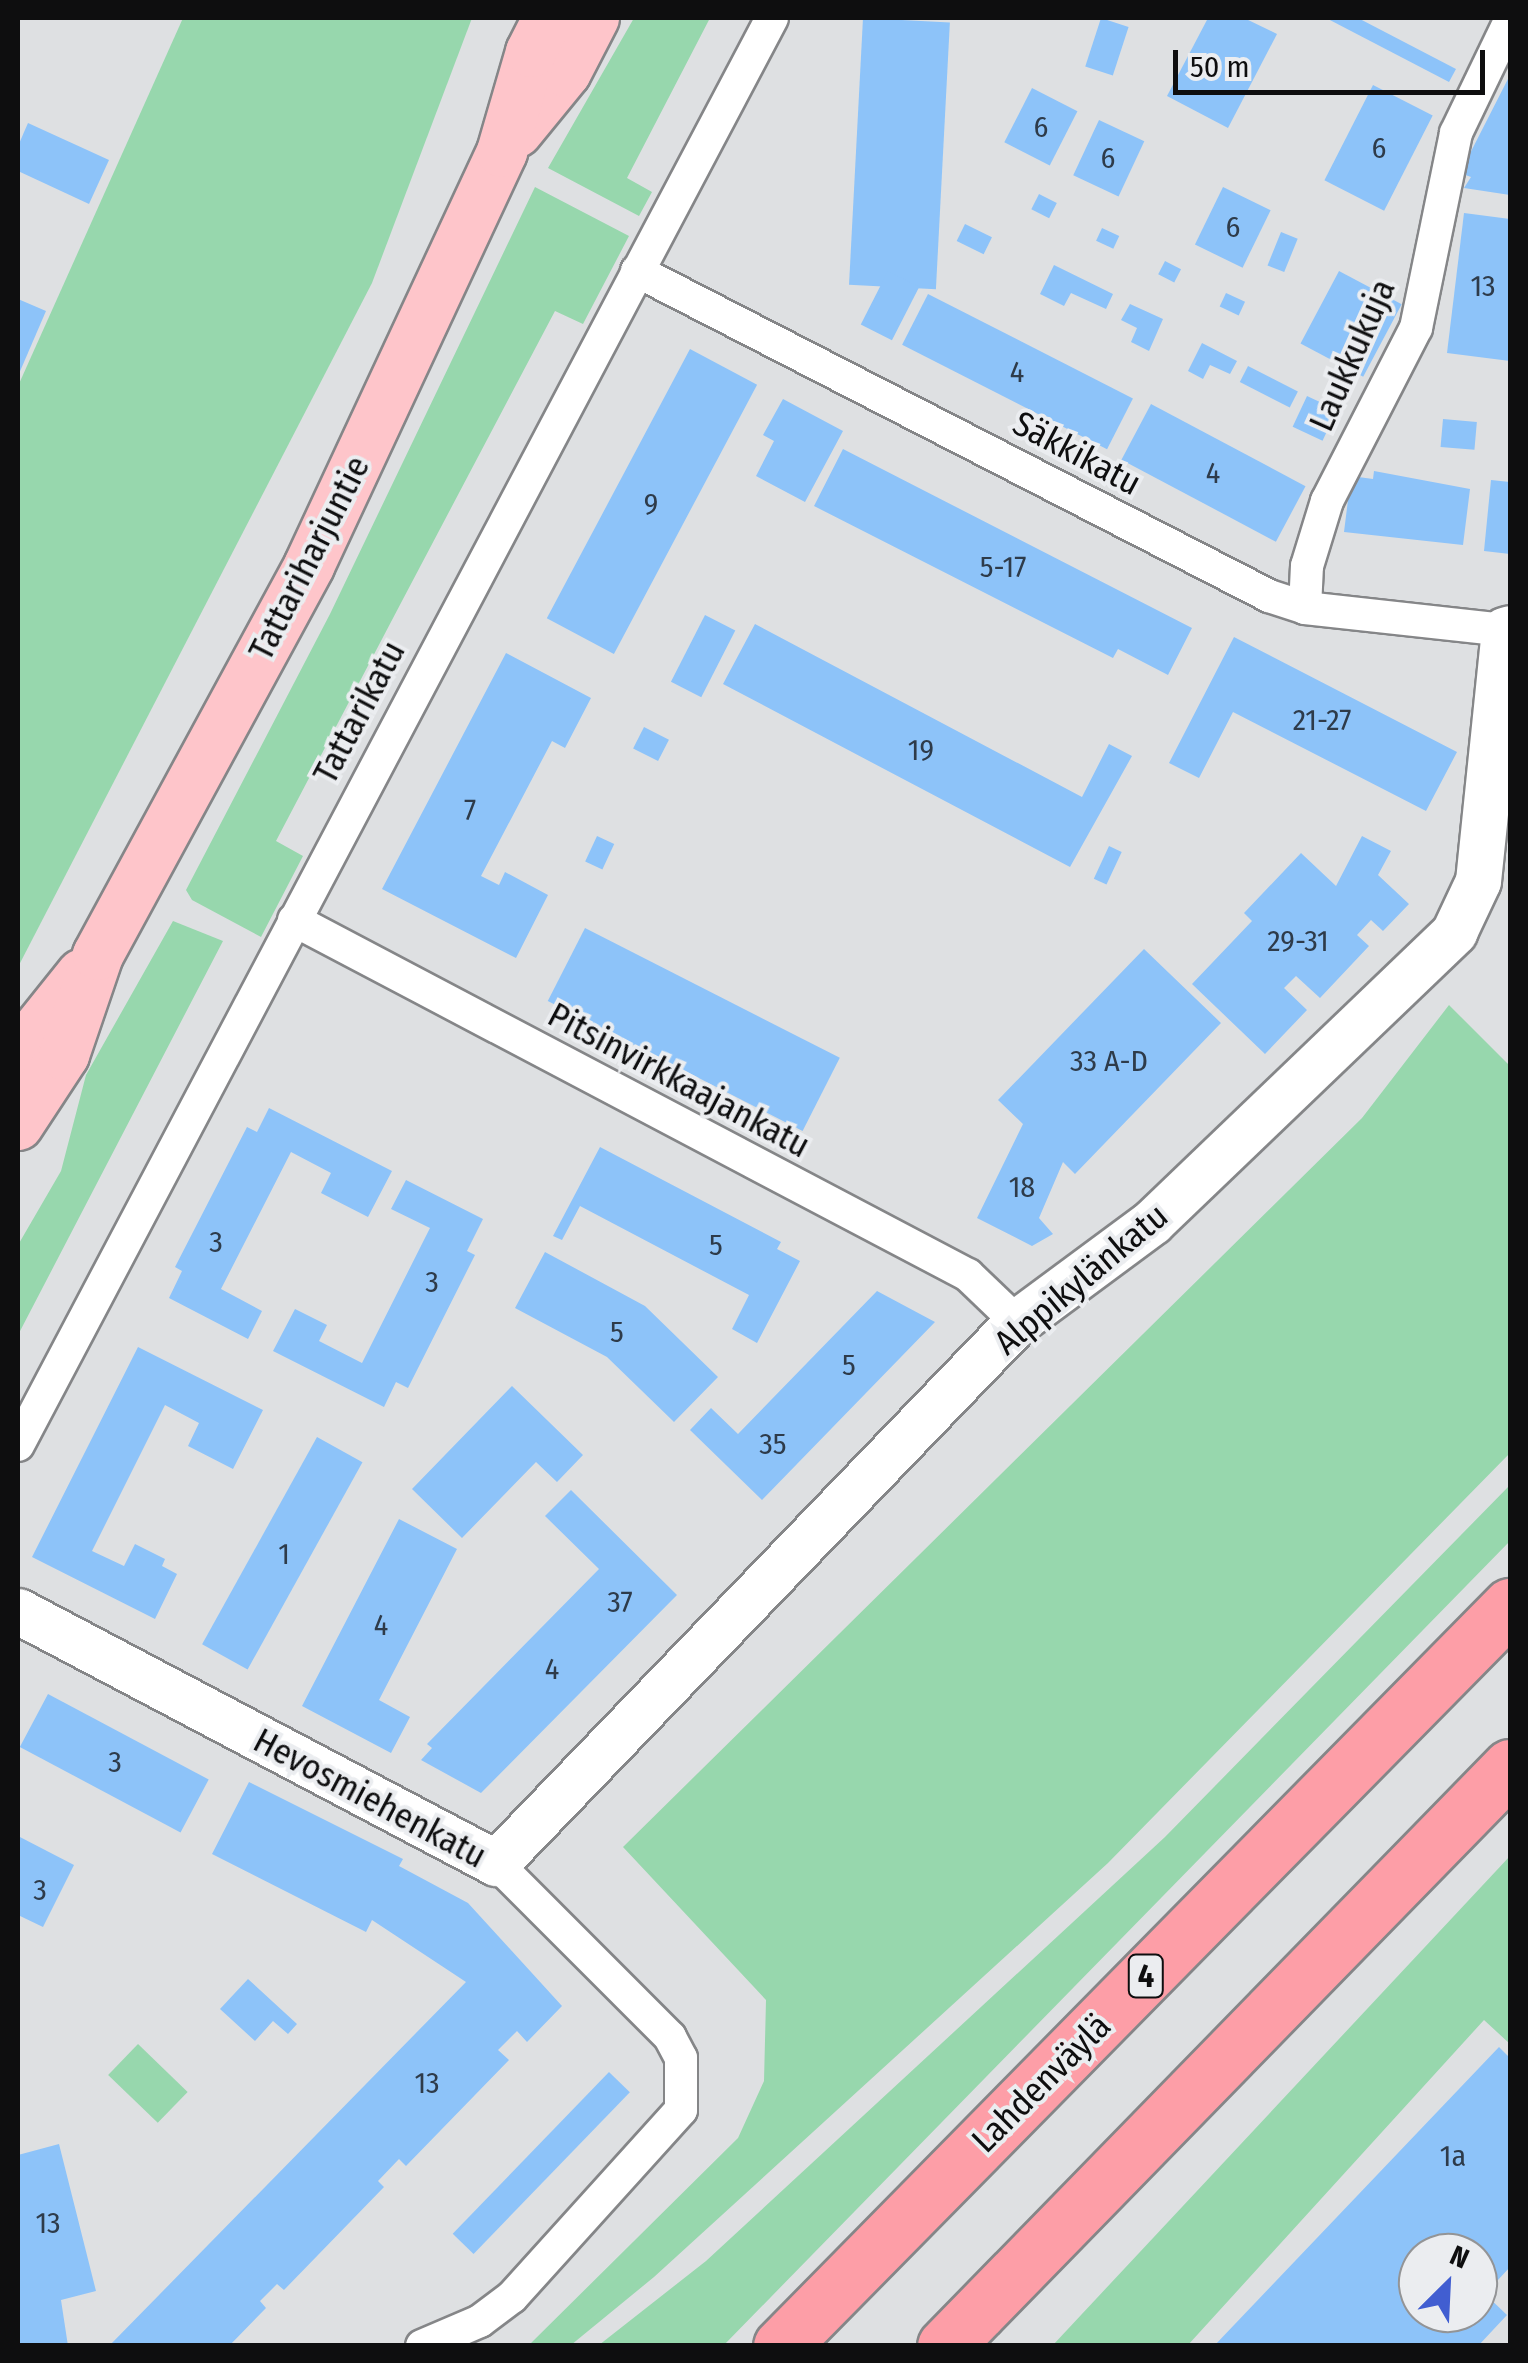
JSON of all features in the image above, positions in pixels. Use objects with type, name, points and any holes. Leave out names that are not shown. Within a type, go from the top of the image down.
[{"type":"highway","name":"Lahdenväylä","points":[[781,2346],[1510,1606]]},
{"type":"highway","points":[[945,2346],[1510,1768]]},
{"type":"main road","name":"Tattariharjuntie","points":[[18,1125],[64,1054],[98,955],[309,566],[502,152],[531,52],[548,18]]},
{"type":"main road","name":"Tattariharjuntie","points":[[502,152],[566,72],[594,18]]},
{"type":"main road","name":"Tattariharjuntie","points":[[18,1054],[98,955]]},
{"type":"street","name":"Tattarikatu","points":[[18,1445],[772,18]]},
{"type":"street","name":"Laukkukuja","points":[[1305,608],[1306,566],[1327,502],[1416,328],[1456,133],[1510,21]]},
{"type":"street","name":"Säkkikatu","points":[[637,271],[1234,580],[1305,608],[1507,629]]},
{"type":"street","name":"Alppikylänkatu","points":[[496,1862],[1017,1322],[1152,1222],[1454,932],[1478,881],[1507,629]]},
{"type":"street","name":"Pitsinvirkkaajankatu","points":[[294,920],[968,1275],[1017,1322]]},
{"type":"street","name":"Hevosmiehenkatu","points":[[18,1611],[496,1862],[670,2037],[684,2087],[681,2110],[666,2130],[512,2297],[480,2321],[422,2346]]},
{"type":"green space","points":[[183,18],[472,18],[372,283],[18,967],[18,386]]},
{"type":"green space","points":[[634,18],[710,18],[627,178],[652,192],[639,216],[548,168]]},
{"type":"green space","points":[[535,187],[629,236],[583,324],[555,311],[276,841],[303,856],[261,937],[192,900],[186,890],[330,614]]},
{"type":"green space","points":[[173,921],[223,941],[18,1335],[18,1245],[61,1171],[86,1075]]},
{"type":"green space","points":[[1449,1005],[1510,1066],[1510,1453],[1108,1863],[654,2277],[571,2345],[529,2345],[738,2138],[764,2081],[766,2000],[623,1847],[1362,1118]]},
{"type":"green space","points":[[1510,1485],[1510,1541],[724,2345],[599,2345],[706,2261],[1165,1837]]},
{"type":"green space","points":[[1510,1856],[1510,2044],[1484,2020],[1188,2345],[1053,2345]]},
{"type":"green space","points":[[138,2044],[188,2092],[158,2123],[108,2075]]},
{"type":"building","points":[[863,18],[950,23],[936,289],[849,285]]},
{"type":"building","points":[[1101,18],[1129,27],[1113,75],[1085,67]]},
{"type":"building","points":[[1208,18],[1244,18],[1277,34],[1228,128],[1167,96]]},
{"type":"building","points":[[1326,18],[1358,18],[1456,69],[1449,82]]},
{"type":"building","points":[[1510,75],[1510,195],[1464,188],[1471,177],[1460,173]]},
{"type":"building","points":[[1373,85],[1433,115],[1384,211],[1324,180]]},
{"type":"building","points":[[1032,88],[1077,111],[1050,166],[1004,142]]},
{"type":"building","points":[[1099,120],[1144,141],[1119,196],[1073,175]]},
{"type":"building","points":[[28,123],[109,160],[89,204],[18,171],[18,146]]},
{"type":"building","points":[[1223,187],[1271,210],[1243,268],[1195,245]]},
{"type":"building","points":[[1039,194],[1057,203],[1049,218],[1031,209]]},
{"type":"building","points":[[1464,213],[1510,219],[1510,361],[1447,353]]},
{"type":"building","points":[[965,224],[992,237],[984,254],[957,241]]},
{"type":"building","points":[[1102,228],[1119,236],[1113,249],[1096,241]]},
{"type":"building","points":[[1281,232],[1298,239],[1284,272],[1268,265]]},
{"type":"building","points":[[1165,261],[1181,269],[1174,283],[1158,274]]},
{"type":"building","points":[[1054,265],[1113,294],[1106,309],[1071,293],[1064,306],[1040,294]]},
{"type":"building","points":[[888,271],[919,287],[892,340],[861,324]]},
{"type":"building","points":[[1339,271],[1402,304],[1363,377],[1301,343]]},
{"type":"building","points":[[1226,293],[1245,302],[1239,315],[1220,307]]},
{"type":"building","points":[[928,294],[1133,398],[1107,449],[902,345]]},
{"type":"building","points":[[18,299],[46,311],[18,376]]},
{"type":"building","points":[[1130,304],[1163,319],[1149,351],[1131,342],[1137,328],[1121,320]]},
{"type":"building","points":[[1202,343],[1237,361],[1230,374],[1210,365],[1203,379],[1188,371]]},
{"type":"building","points":[[690,349],[757,385],[614,654],[547,618]]},
{"type":"building","points":[[1248,366],[1298,391],[1290,407],[1240,382]]},
{"type":"building","points":[[1307,396],[1337,410],[1323,441],[1293,427]]},
{"type":"building","points":[[783,399],[843,431],[805,502],[756,476],[774,441],[763,435]]},
{"type":"building","points":[[1151,404],[1306,486],[1276,542],[1121,460]]},
{"type":"building","points":[[1443,419],[1477,422],[1474,450],[1441,447]]},
{"type":"building","points":[[843,449],[1192,628],[1168,675],[1118,649],[1113,658],[814,506]]},
{"type":"building","points":[[1374,471],[1470,489],[1463,545],[1344,532],[1351,476],[1373,479]]},
{"type":"building","points":[[1491,480],[1510,482],[1510,554],[1484,551]]},
{"type":"building","points":[[705,615],[735,630],[701,697],[671,682]]},
{"type":"building","points":[[755,624],[1082,797],[1109,744],[1132,756],[1070,867],[723,684]]},
{"type":"building","points":[[1234,637],[1457,752],[1426,811],[1233,712],[1199,778],[1169,763]]},
{"type":"building","points":[[506,653],[591,698],[565,748],[552,741],[481,876],[499,885],[505,872],[548,895],[516,958],[382,889]]},
{"type":"building","points":[[644,727],[669,740],[658,761],[633,748]]},
{"type":"building","points":[[597,836],[614,844],[602,869],[585,861]]},
{"type":"building","points":[[1362,836],[1391,851],[1378,875],[1409,904],[1383,931],[1371,920],[1357,935],[1369,946],[1320,998],[1296,976],[1284,988],[1307,1010],[1265,1054],[1192,984],[1252,921],[1244,913],[1301,853],[1336,886]]},
{"type":"building","points":[[1109,846],[1122,852],[1106,885],[1094,879]]},
{"type":"building","points":[[585,928],[840,1058],[803,1131],[548,1001]]},
{"type":"building","points":[[1144,949],[1221,1023],[1075,1174],[1063,1162],[1039,1218],[1053,1234],[1032,1246],[977,1218],[1023,1124],[998,1100]]},
{"type":"building","points":[[269,1108],[392,1171],[368,1217],[321,1193],[331,1173],[291,1152],[221,1289],[262,1311],[248,1339],[169,1298],[182,1271],[175,1267],[247,1127],[257,1132]]},
{"type":"building","points":[[600,1147],[781,1242],[777,1249],[800,1261],[757,1343],[732,1329],[749,1295],[580,1206],[562,1240],[553,1236]]},
{"type":"building","points":[[406,1180],[483,1219],[467,1251],[475,1255],[408,1388],[396,1382],[384,1407],[273,1351],[295,1309],[327,1325],[319,1341],[362,1363],[430,1228],[391,1209]]},
{"type":"building","points":[[545,1252],[645,1306],[718,1377],[674,1422],[607,1357],[515,1308]]},
{"type":"building","points":[[877,1291],[935,1322],[762,1500],[690,1430],[711,1408],[738,1434]]},
{"type":"building","points":[[138,1347],[263,1410],[233,1469],[188,1446],[199,1423],[165,1405],[92,1551],[124,1566],[135,1544],[165,1559],[162,1566],[177,1574],[155,1619],[32,1557]]},
{"type":"building","points":[[512,1386],[583,1455],[557,1482],[536,1462],[462,1538],[412,1489]]},
{"type":"building","points":[[317,1437],[362,1462],[248,1669],[202,1644]]},
{"type":"building","points":[[571,1490],[677,1595],[481,1793],[421,1760],[432,1748],[427,1744],[599,1569],[545,1516]]},
{"type":"building","points":[[399,1519],[457,1549],[379,1700],[410,1717],[391,1753],[302,1706]]},
{"type":"building","points":[[48,1694],[209,1779],[181,1832],[20,1747]]},
{"type":"building","points":[[249,1782],[403,1859],[399,1866],[468,1903],[562,2006],[527,2042],[517,2031],[498,2050],[509,2060],[406,2166],[399,2159],[378,2181],[384,2187],[284,2290],[277,2284],[260,2301],[266,2308],[229,2346],[109,2346],[466,1982],[372,1920],[366,1932],[212,1854]]},
{"type":"building","points":[[18,1836],[74,1865],[43,1927],[18,1915]]},
{"type":"building","points":[[248,1979],[297,2024],[288,2034],[273,2021],[255,2041],[220,2009]]},
{"type":"building","points":[[1499,2047],[1510,2058],[1510,2267],[1498,2280],[1498,2233],[1398,2233],[1398,2333],[1490,2333],[1478,2346],[1214,2346]]},
{"type":"building","points":[[609,2072],[630,2092],[474,2254],[453,2234]]},
{"type":"building","points":[[59,2144],[96,2291],[61,2300],[68,2346],[18,2346],[18,2155]]},
{"type":"building","points":[[1498,2306],[1507,2315],[1498,2325]]}]
